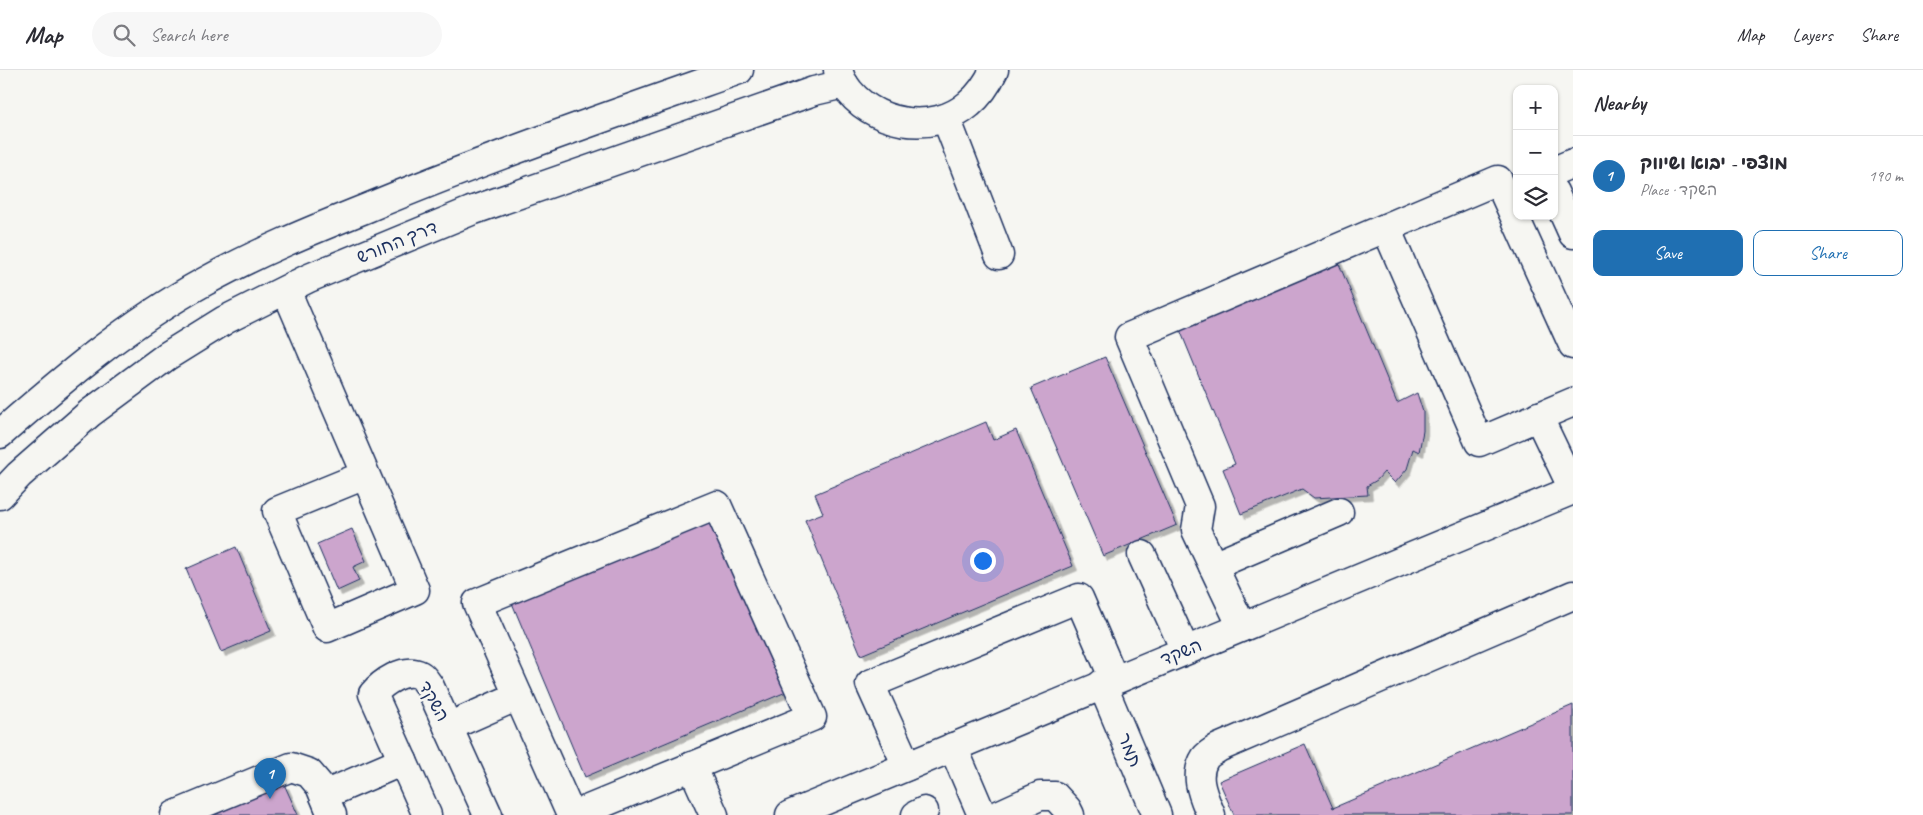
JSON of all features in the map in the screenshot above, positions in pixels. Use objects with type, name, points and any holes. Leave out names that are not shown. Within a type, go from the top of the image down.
[{"type":"street","points":[[0,434],[62,380],[142,320],[204,282],[282,243],[456,171],[739,70]]},
{"type":"street","points":[[841,77],[864,106],[889,119],[918,123],[946,118],[969,105],[986,86],[994,70]]},
{"type":"street","name":"דרך החורש","points":[[0,495],[19,475],[90,413],[167,356],[225,320],[309,278],[472,211],[814,91],[841,77]]},
{"type":"street","points":[[946,118],[999,256]]},
{"type":"street","points":[[1558,169],[1573,163]]},
{"type":"street","points":[[1242,627],[1196,530],[1200,506],[1129,337],[1498,180],[1573,345]]},
{"type":"street","points":[[1558,201],[1573,234]]},
{"type":"street","points":[[1386,228],[1479,442],[1573,402]]},
{"type":"street","points":[[286,290],[366,475],[415,590],[327,628],[277,511],[366,475]]},
{"type":"street","points":[[1538,416],[1573,489]]},
{"type":"street","name":"השקד","points":[[790,815],[1573,489]]},
{"type":"street","points":[[716,505],[812,717],[692,766],[573,815],[477,603],[716,505]]},
{"type":"street","points":[[1213,566],[1339,512]]},
{"type":"street","points":[[1142,555],[1184,650]]},
{"type":"street","points":[[1212,815],[1200,786],[1200,774],[1206,758],[1218,748],[1573,595]]},
{"type":"street","name":"תמר","points":[[907,766],[870,684],[1079,598],[1157,815]]},
{"type":"street","name":"השקד","points":[[427,815],[373,694],[380,685],[393,678],[412,672],[422,676],[430,687],[488,815]]},
{"type":"street","points":[[448,727],[518,696]]},
{"type":"street","points":[[953,747],[982,815]]},
{"type":"street","points":[[175,815],[291,767],[309,773],[320,786],[328,805],[403,761]]},
{"type":"street","points":[[692,766],[714,815]]},
{"type":"street","points":[[998,815],[1040,796],[1055,796],[1068,809],[1070,815]]},
{"type":"building","points":[[1337,259],[1397,403],[1417,393],[1423,412],[1423,431],[1419,452],[1413,449],[1407,469],[1395,483],[1384,472],[1377,480],[1367,486],[1368,495],[1314,498],[1302,489],[1241,514],[1223,469],[1235,464],[1178,325]]},
{"type":"building","points":[[1105,357],[1177,525],[1103,556],[1031,388]]},
{"type":"building","points":[[986,422],[993,440],[1016,430],[1073,566],[861,655],[805,520],[823,513],[815,494]]},
{"type":"building","points":[[713,518],[786,692],[585,777],[512,603]]},
{"type":"building","points":[[352,529],[366,561],[353,567],[359,581],[337,591],[317,544]]},
{"type":"building","points":[[236,547],[271,631],[221,652],[186,569]]},
{"type":"building","points":[[1573,705],[1573,815],[1234,815],[1219,781],[1305,744],[1333,808]]},
{"type":"building","points":[[284,784],[298,815],[214,815]]},
{"type":"place","name":"מוצפי - יבוא ושיווק","points":[[270,799]]}]
